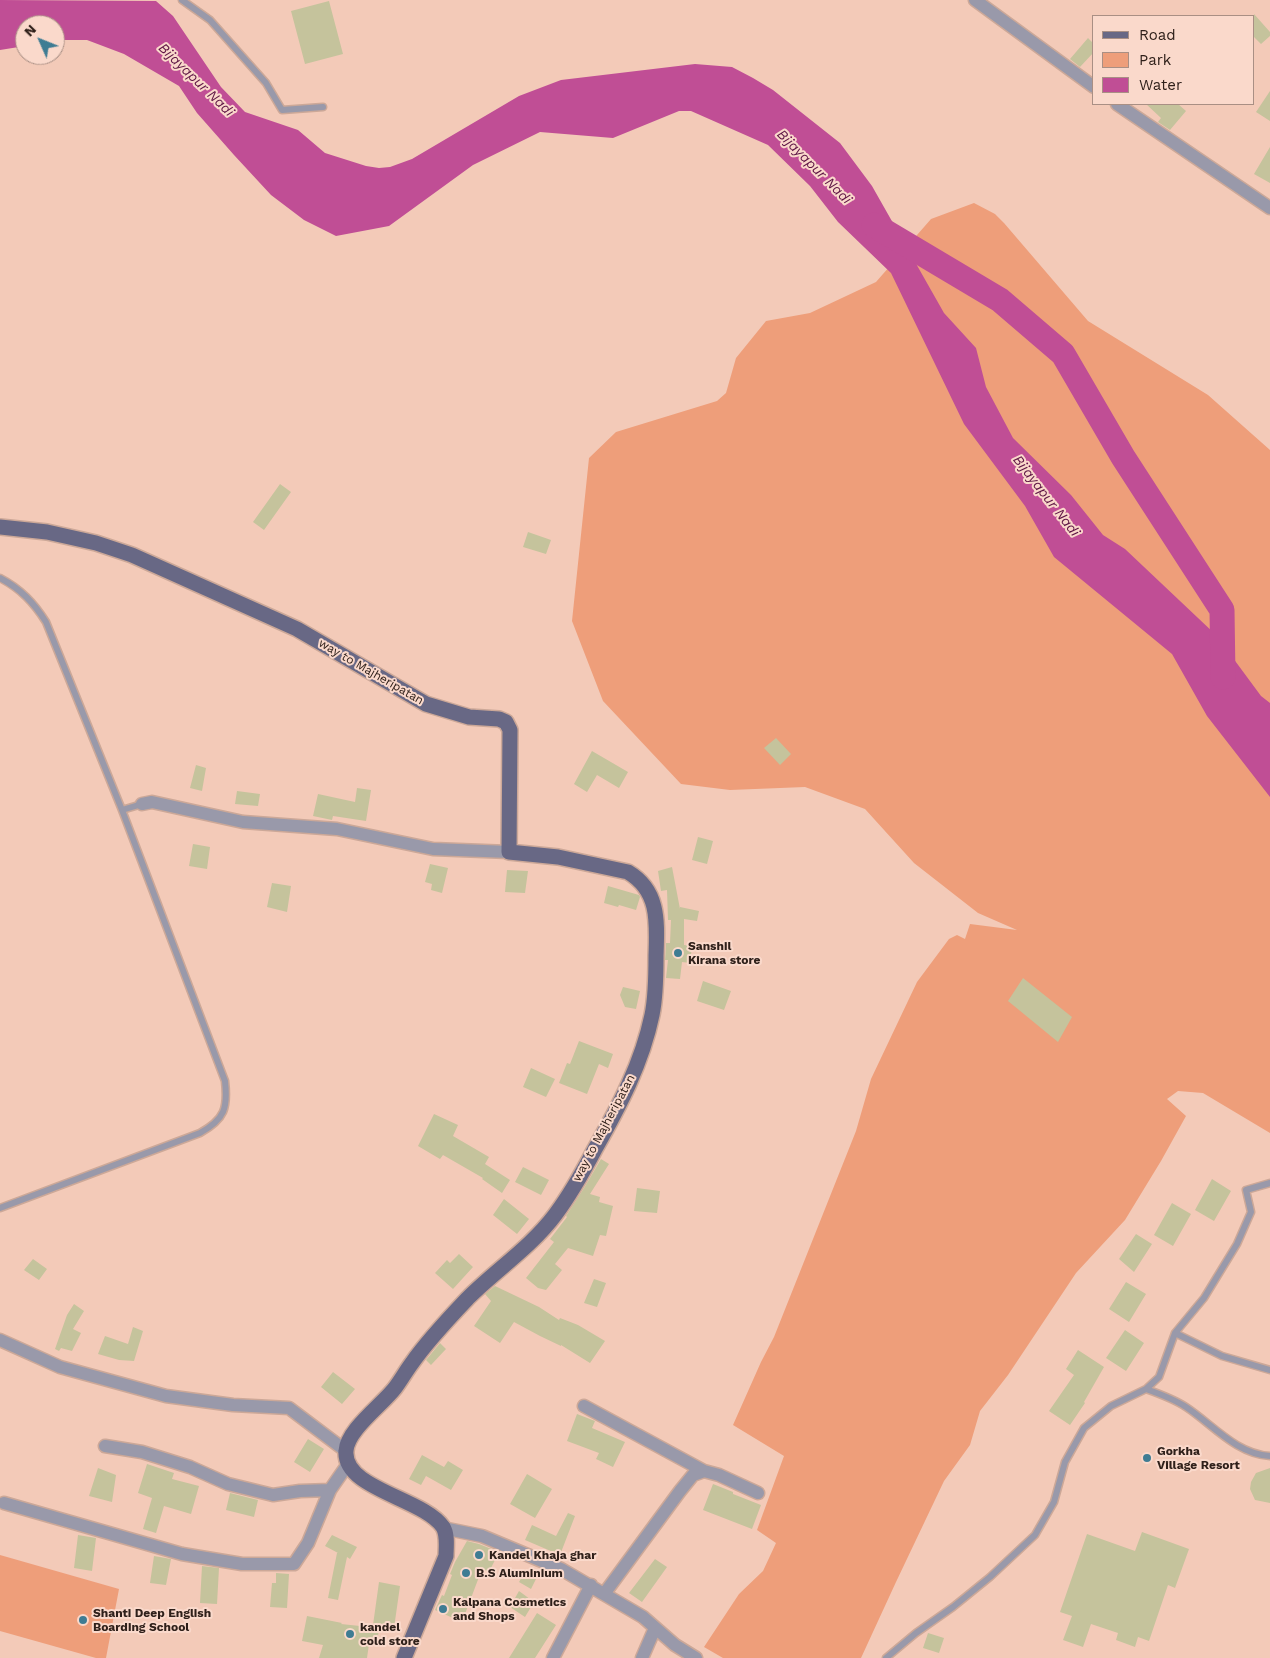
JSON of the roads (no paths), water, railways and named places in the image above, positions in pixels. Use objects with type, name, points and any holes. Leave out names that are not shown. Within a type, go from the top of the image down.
[{"type":"main road","name":"way to Majheripatan","points":[[0,527],[47,532],[96,543],[132,556],[297,629],[426,704],[469,716],[499,719],[506,722],[510,730],[509,852],[558,856],[622,870],[636,877],[646,887],[653,901],[657,923],[655,988],[652,1015],[628,1087],[579,1178],[555,1216],[534,1239],[490,1276],[426,1344],[395,1389],[356,1430],[348,1442],[347,1457]]},
{"type":"main road","points":[[347,1457],[350,1468],[360,1479],[415,1505],[443,1528],[446,1541],[446,1556],[404,1658]]},
{"type":"street","points":[[975,0],[1092,86]]},
{"type":"street","points":[[1118,105],[1270,208]]},
{"type":"street","points":[[142,804],[152,802],[243,822],[337,829],[433,849],[509,852]]},
{"type":"street","points":[[0,1340],[60,1367],[166,1396],[289,1408],[347,1457],[330,1490],[308,1543],[294,1564],[242,1564],[182,1554],[4,1503]]},
{"type":"street","points":[[584,1406],[704,1471],[719,1475],[758,1493]]},
{"type":"street","points":[[105,1446],[142,1452],[190,1467],[228,1484],[273,1495],[300,1491],[330,1490]]},
{"type":"street","points":[[604,1594],[693,1475],[704,1471]]},
{"type":"street","points":[[443,1528],[482,1536],[561,1569],[591,1585],[642,1617],[675,1645],[696,1658]]},
{"type":"street","points":[[553,1658],[591,1585]]},
{"type":"street","points":[[642,1658],[655,1628]]},
{"type":"lane","points":[[182,0],[210,20],[266,83],[282,110],[323,107]]},
{"type":"lane","points":[[0,578],[22,592],[36,606],[46,622],[122,810],[225,1081],[227,1100],[222,1115],[212,1126],[200,1134],[0,1208]]},
{"type":"lane","points":[[122,810],[142,804]]},
{"type":"lane","points":[[886,1658],[990,1577],[1035,1536],[1054,1502],[1065,1462],[1084,1428],[1111,1406],[1146,1389],[1159,1378],[1175,1333],[1204,1298],[1237,1244],[1251,1212],[1246,1190],[1270,1183]]},
{"type":"lane","points":[[1175,1333],[1222,1356],[1270,1370]]},
{"type":"lane","points":[[1146,1389],[1170,1398],[1186,1407],[1246,1450],[1270,1456]]},
{"type":"water","name":"Bijayapur Nadi","points":[[0,0],[156,1],[173,16],[221,87],[245,112],[298,130],[325,153],[366,166],[379,168],[390,167],[412,159],[519,96],[561,80],[695,64],[732,67],[753,78],[773,90],[840,143],[872,186],[944,313],[976,348],[986,387],[1013,438],[1071,495],[1103,535],[1125,549],[1216,635],[1261,696],[1270,703],[1270,797],[1207,716],[1172,654],[1054,557],[1025,506],[964,424],[891,273],[838,222],[810,186],[768,145],[691,111],[679,111],[613,138],[540,132],[473,165],[389,226],[336,236],[304,220],[271,195],[197,113],[179,86],[124,54],[87,40],[65,40],[65,15],[15,15],[15,48],[0,50]]},
{"type":"waterway","points":[[874,225],[1000,300],[1063,354],[1123,457],[1222,610],[1223,677]]},
{"type":"place","name":"Sanshil Kirana store","points":[[678,953]]},
{"type":"place","name":"Gorkha Village Resort","points":[[1147,1458]]},
{"type":"place","name":"Kandel Khaja ghar","points":[[479,1555]]},
{"type":"place","name":"B.S Aluminium","points":[[466,1573]]},
{"type":"place","name":"Kalpana Cosmetics and Shops","points":[[443,1609]]},
{"type":"place","name":"Shanti Deep English Boarding School","points":[[83,1620]]},
{"type":"place","name":"kandel cold store","points":[[350,1634]]}]
